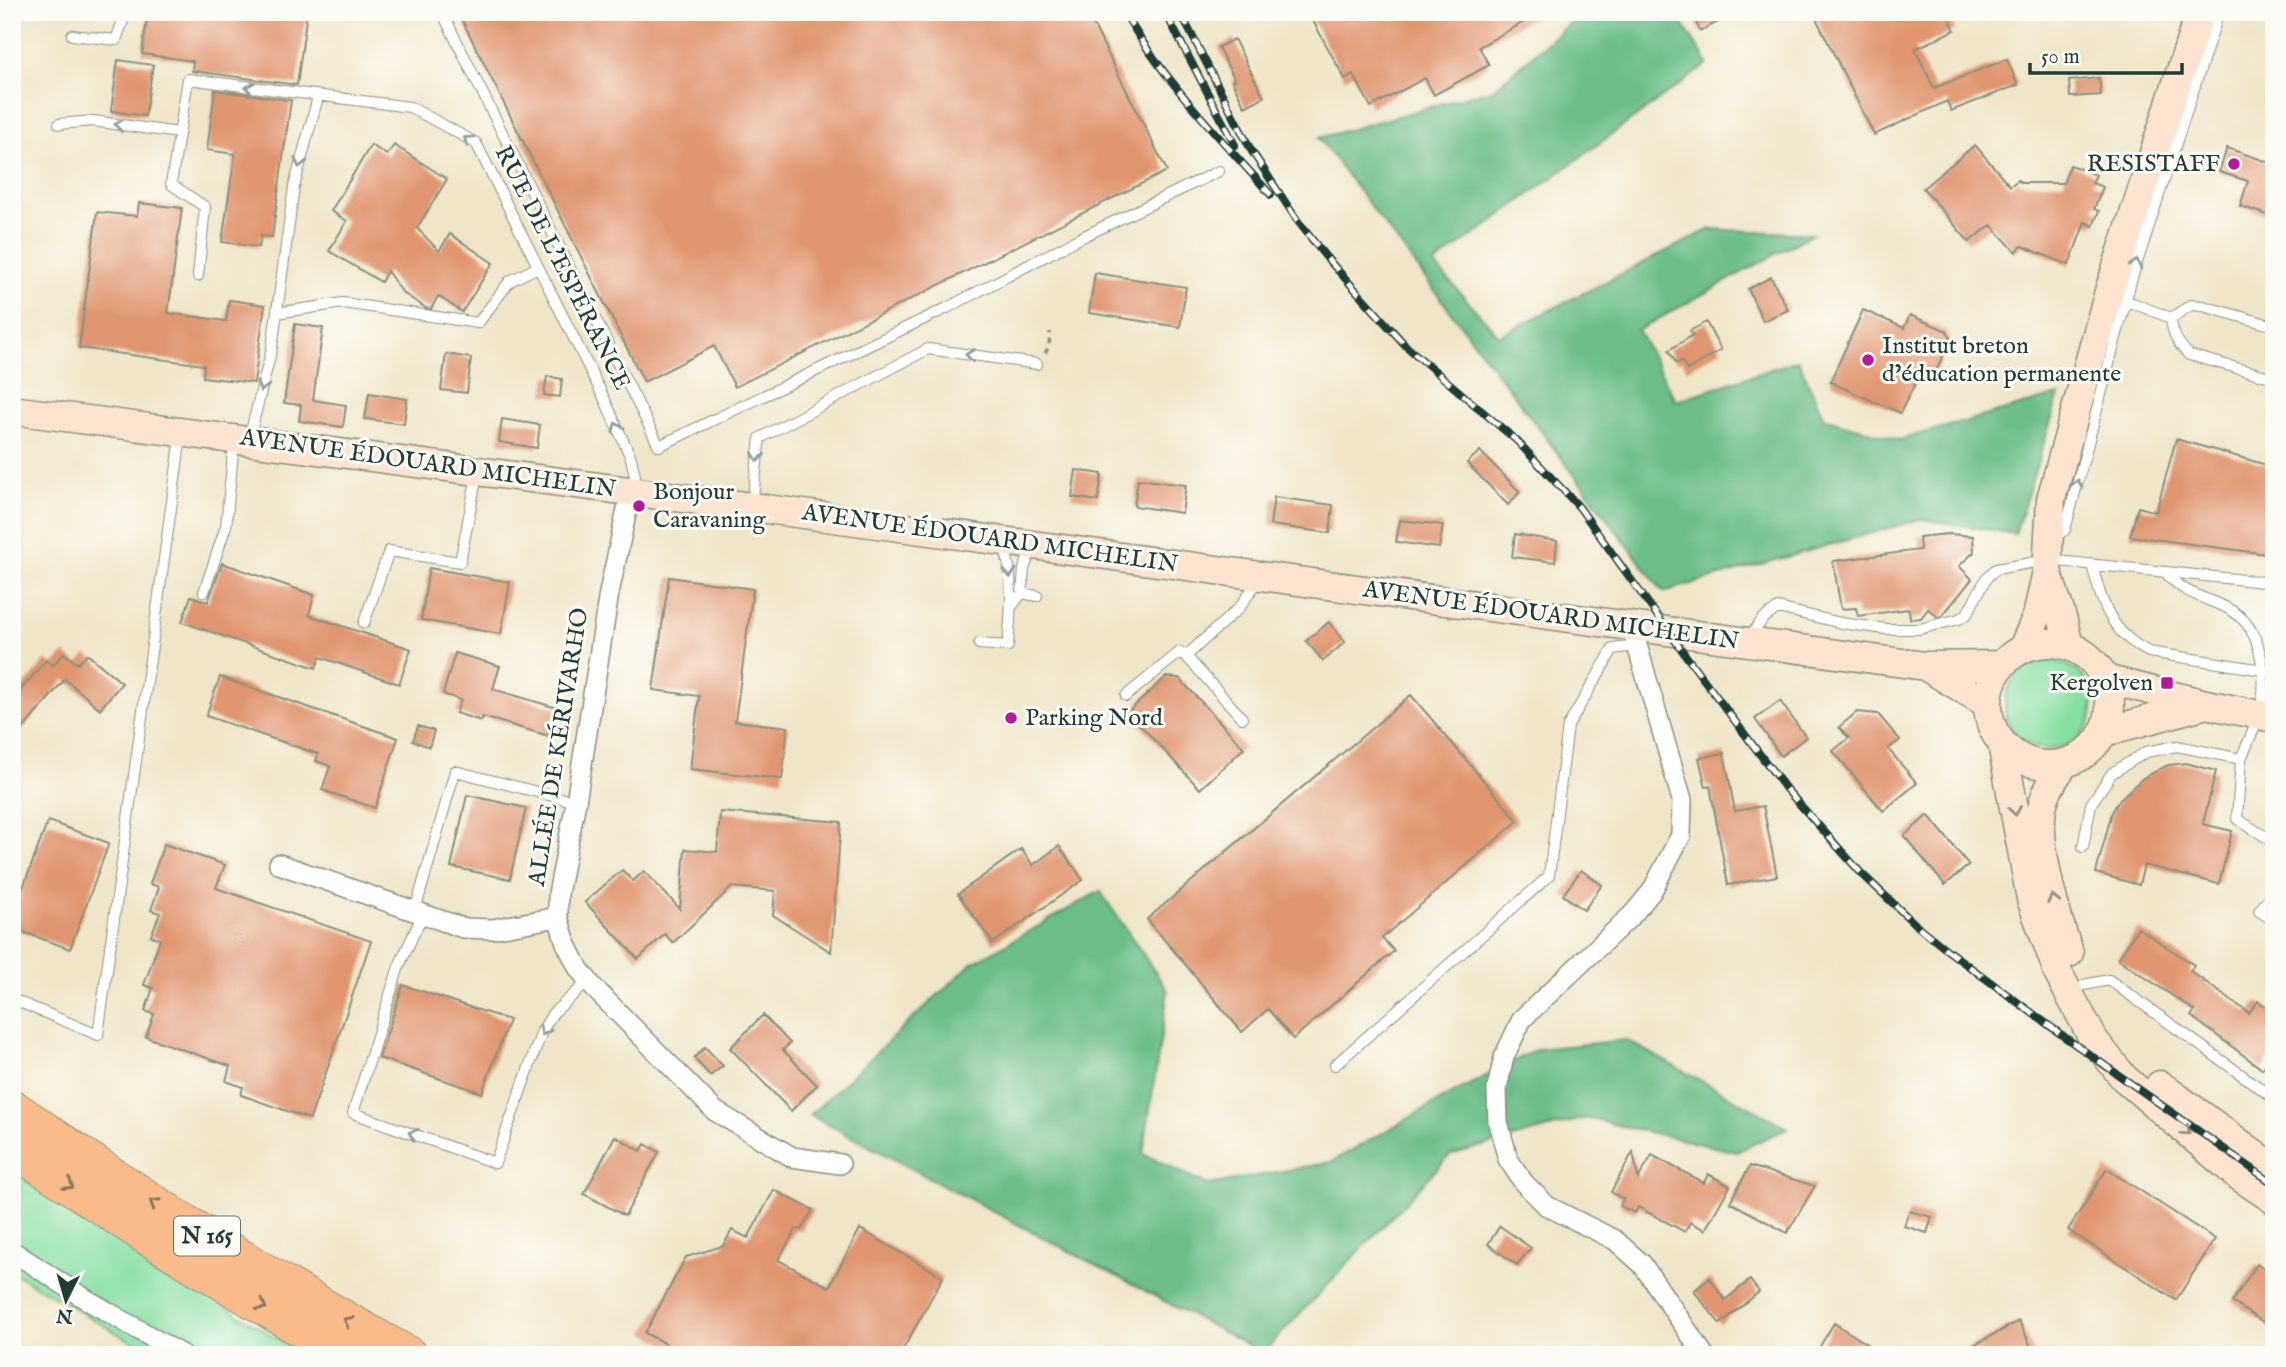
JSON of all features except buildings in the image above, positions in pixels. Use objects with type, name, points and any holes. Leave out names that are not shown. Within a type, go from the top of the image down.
[{"type":"highway","name":"N 165","points":[[12,1108],[166,1211],[299,1293],[408,1355]]},
{"type":"highway","name":"N 165","points":[[12,1147],[147,1236],[345,1355]]},
{"type":"main road","points":[[2200,12],[2106,301],[2051,499],[2048,558],[2037,616],[2013,656],[1991,683],[1987,704],[1989,719],[2002,744],[2031,899],[2059,975],[2094,1040],[2124,1078],[2237,1175],[2274,1200]]},
{"type":"main road","name":"AVENUE ÉDOUARD MICHELIN","points":[[12,410],[1261,576],[1634,637],[1746,643],[1925,666],[2013,656]]},
{"type":"main road","points":[[2048,558],[2069,646]]},
{"type":"main road","points":[[2002,744],[2030,763],[2064,764],[2087,752],[2104,732],[2110,715],[2110,696],[2105,679],[2090,659],[2069,646],[2046,643],[2013,656]]},
{"type":"main road","name":"AVENUE ÉDOUARD MICHELIN","points":[[1925,666],[1987,704]]},
{"type":"main road","points":[[2105,679],[2267,716]]},
{"type":"main road","points":[[2104,732],[2206,704]]},
{"type":"main road","points":[[2064,764],[2045,796],[2040,826],[2056,911],[2075,968],[2093,1009],[2130,1057],[2185,1105],[2274,1168]]},
{"type":"street","name":"ALLÉE DE KÉRIVARHO","points":[[631,491],[609,593],[576,802],[558,894],[558,917],[566,943],[579,969],[589,981],[715,1111],[792,1157],[840,1164]]},
{"type":"street","points":[[1634,637],[1682,800],[1682,835],[1652,891],[1633,914],[1522,1019],[1504,1057],[1497,1088],[1498,1122],[1508,1159],[1524,1183],[1547,1206],[1615,1240],[1642,1264],[1704,1355]]},
{"type":"street","points":[[279,864],[463,928],[492,929],[558,917]]},
{"type":"street","points":[[12,1251],[182,1355]]},
{"type":"lane","points":[[72,35],[116,40],[126,12]]},
{"type":"lane","points":[[442,12],[659,446],[947,308],[1078,239],[1219,171]]},
{"type":"lane","points":[[2048,558],[2065,530],[2125,300],[2219,12]]},
{"type":"lane","name":"RUE DE L'ESPÉRANCE","points":[[179,133],[188,79],[410,107],[476,143],[605,400],[631,458],[635,476],[631,491]]},
{"type":"lane","points":[[204,592],[226,526],[241,440],[272,348],[294,187],[318,97]]},
{"type":"lane","points":[[59,124],[93,121],[179,133],[172,184],[205,206],[198,276]]},
{"type":"lane","points":[[277,313],[343,303],[478,323],[510,281],[538,267]]},
{"type":"lane","points":[[2125,300],[2171,318]]},
{"type":"lane","points":[[2171,318],[2191,305],[2274,326]]},
{"type":"lane","points":[[2171,318],[2172,329],[2179,345],[2189,355],[2274,378]]},
{"type":"lane","points":[[751,507],[760,438],[928,349],[1037,364]]},
{"type":"lane","points":[[12,999],[98,1035],[182,432]]},
{"type":"lane","points":[[364,623],[389,551],[460,562],[478,471]]},
{"type":"lane","points":[[979,644],[1008,646],[1012,606],[1011,568],[1004,542]]},
{"type":"lane","points":[[1012,606],[1022,593],[1024,569],[1033,546]]},
{"type":"lane","points":[[1746,643],[1763,619],[1777,608],[1841,623],[1886,629],[1919,629],[1959,619],[1967,614],[1986,577],[1996,569],[2048,558],[2167,574],[2274,583]]},
{"type":"lane","points":[[2092,565],[2106,610],[2133,644],[2149,652],[2263,670]]},
{"type":"lane","points":[[2167,574],[2181,588],[2229,609],[2241,618],[2260,652],[2267,716],[2241,759],[2236,819],[2274,842]]},
{"type":"lane","points":[[1186,656],[1240,607],[1261,576]]},
{"type":"lane","points":[[1022,593],[1037,596]]},
{"type":"lane","points":[[1335,1065],[1549,876],[1568,726],[1613,649],[1634,637]]},
{"type":"lane","points":[[1126,696],[1180,652],[1242,718]]},
{"type":"lane","points":[[2083,847],[2091,804],[2112,773],[2146,752],[2177,746],[2241,759]]},
{"type":"lane","points":[[576,802],[455,771],[419,912],[399,966],[353,1113],[495,1163],[542,1031],[553,1013],[589,981]]},
{"type":"lane","points":[[2274,891],[2259,911],[2274,921]]},
{"type":"lane","points":[[2084,985],[2109,980],[2274,1098]]},
{"type":"path","points":[[1037,364],[1049,347],[1050,332]]},
{"type":"green space","points":[[1582,12],[1675,12],[1708,64],[1434,264],[1499,336],[1710,229],[1812,234],[1638,330],[1676,401],[1798,360],[1824,418],[1899,440],[2059,395],[2015,534],[1921,519],[1663,592],[1319,138],[1494,89]]},
{"type":"green space","points":[[2049,661],[2066,664],[2080,674],[2090,688],[2093,705],[2090,722],[2080,736],[2066,746],[2049,749],[2032,746],[2018,736],[2008,722],[2005,705],[2008,688],[2018,674],[2032,664]]},
{"type":"green space","points":[[1100,891],[1168,991],[1143,1154],[1208,1185],[1331,1162],[1537,1049],[1626,1040],[1788,1128],[1736,1152],[1586,1118],[1450,1155],[1263,1353],[810,1115],[971,964]]},
{"type":"green space","points":[[12,1172],[303,1355],[155,1355],[12,1272]]},
{"type":"railway","points":[[1124,12],[1174,84],[1271,195]]},
{"type":"railway","points":[[1165,12],[1235,145]]},
{"type":"railway","points":[[1180,12],[1251,150],[1297,220],[1325,256],[1407,347],[1517,441],[1579,507],[1786,789],[1861,873],[1947,950],[2066,1038],[2274,1184]]},
{"type":"place","name":"RESISTAFF","points":[[2234,164]]},
{"type":"place","name":"Institut breton d’éducation permanente","points":[[1868,360]]},
{"type":"place","name":"Bonjour Caravaning","points":[[639,506]]},
{"type":"place","name":"Kergolven","points":[[2167,683]]},
{"type":"place","name":"Parking Nord","points":[[1011,718]]}]
